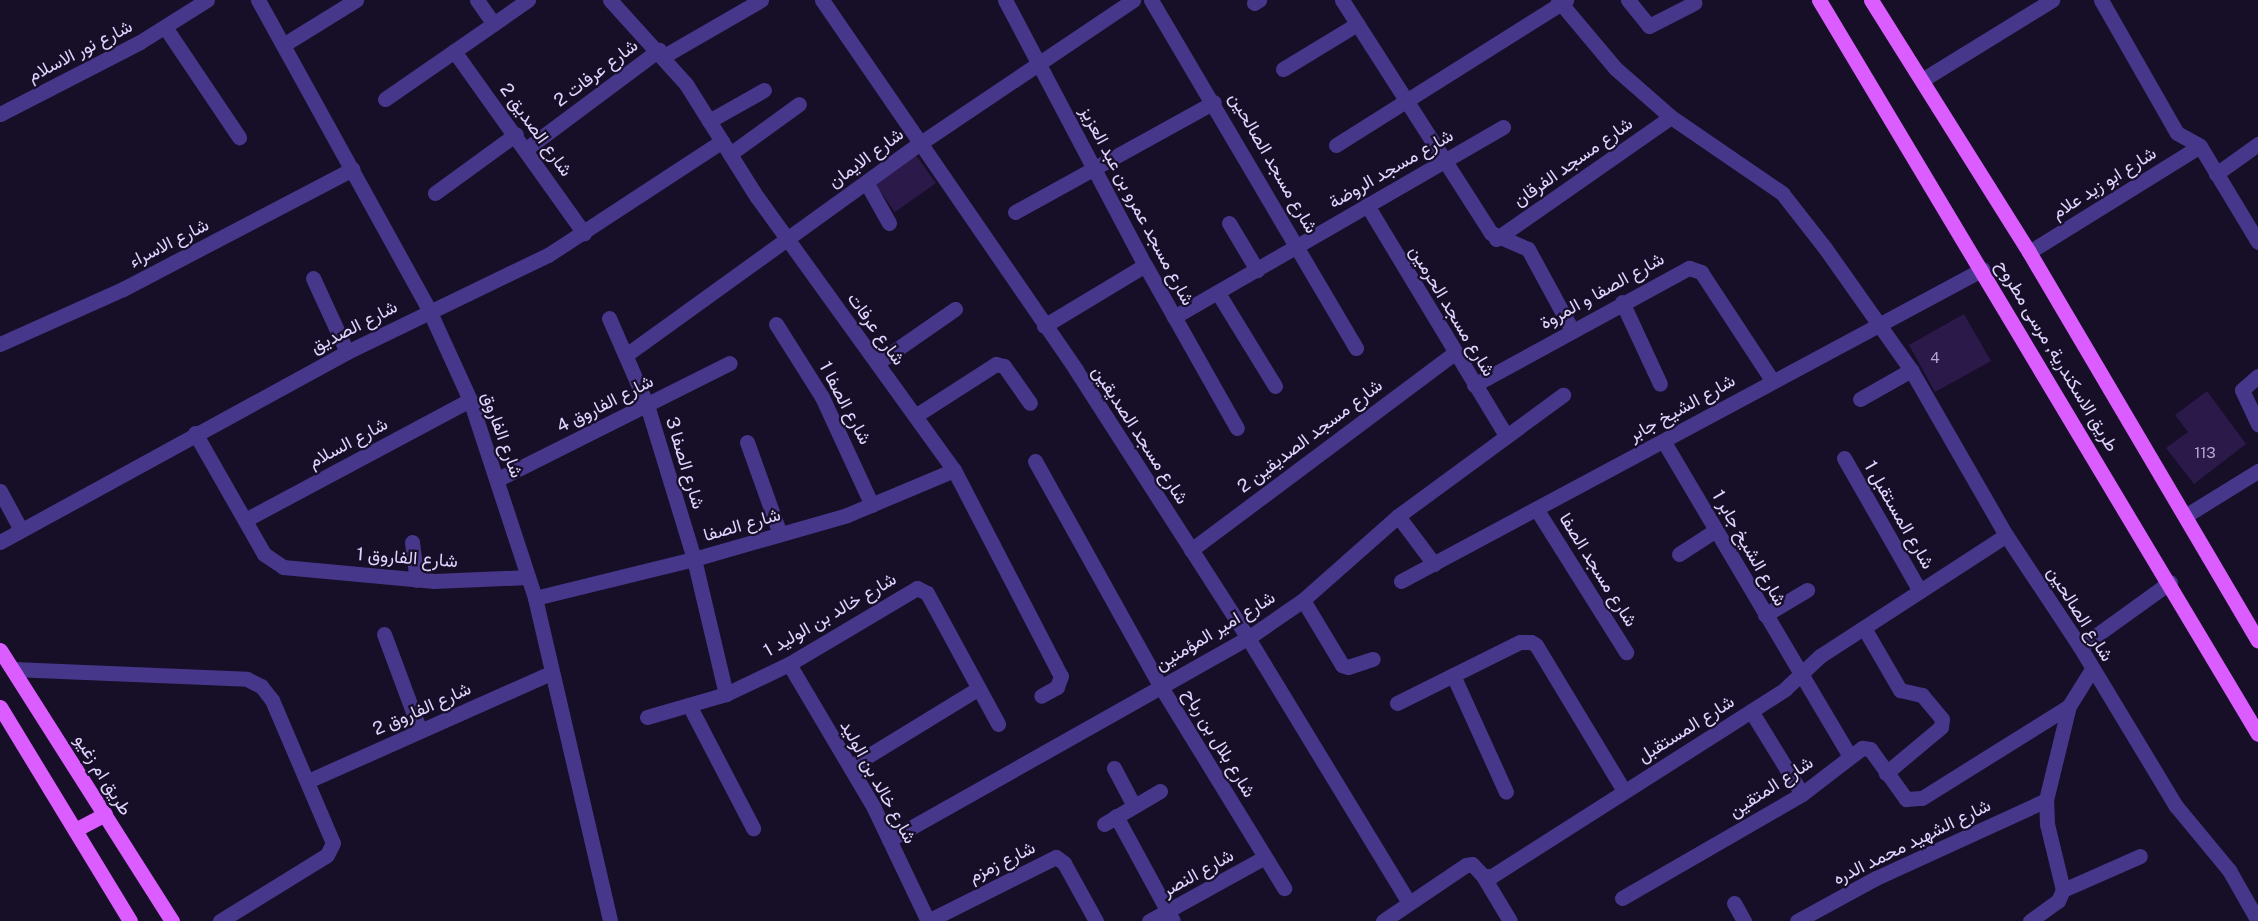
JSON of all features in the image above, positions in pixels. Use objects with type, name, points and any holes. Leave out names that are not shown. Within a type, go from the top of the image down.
[{"type":"main road","name":"طريق الاسكندرية, مرسى مطروح","points":[[1819,0],[1983,269],[2258,734]]},
{"type":"main road","name":"طريق الاسكندرية, مرسى مطروح","points":[[1871,0],[2030,252],[2258,640]]},
{"type":"main road","name":"طريق ام زغيو","points":[[0,650],[172,921]]},
{"type":"main road","points":[[0,707],[130,921]]},
{"type":"main road","points":[[75,830],[105,814]]},
{"type":"street","name":"شارع الفاروق","points":[[258,0],[429,310],[470,400],[498,479],[535,598],[610,921]]},
{"type":"street","points":[[283,45],[356,0]]},
{"type":"street","points":[[477,0],[494,24]]},
{"type":"street","points":[[385,99],[528,0]]},
{"type":"street","name":"شارع عرفات","points":[[610,0],[661,53],[788,239],[954,470],[1061,676],[1057,687],[1041,696]]},
{"type":"street","name":"شارع عرفات 2","points":[[526,149],[661,53],[761,0]]},
{"type":"street","name":"شارع مسجد الصديقين","points":[[822,0],[1044,326],[1248,638],[1405,911]]},
{"type":"street","name":"شارع مسجد عمرو بن عبد العزيز","points":[[1005,0],[1145,265],[1237,428]]},
{"type":"street","name":"شارع الايمان","points":[[626,354],[919,144],[1133,0]]},
{"type":"street","name":"شارع مسجد الصالحين","points":[[1151,0],[1299,246],[1356,348]]},
{"type":"street","points":[[1342,0],[1405,102],[1496,239],[1527,249],[1572,330]]},
{"type":"street","points":[[1628,0],[1649,26],[1694,3]]},
{"type":"street","points":[[1922,80],[2052,0]]},
{"type":"street","points":[[2101,0],[2177,133],[2200,146],[2258,242]]},
{"type":"street","name":"شارع نور الاسلام","points":[[0,114],[165,27],[202,1]]},
{"type":"street","points":[[1336,145],[1561,1]]},
{"type":"street","name":"شارع الصالحين","points":[[1561,1],[1615,68],[1671,117],[1782,193],[1911,369],[2006,535],[2080,647],[2176,806],[2229,870],[2258,921]]},
{"type":"street","points":[[1282,69],[1357,24]]},
{"type":"street","points":[[165,27],[239,137]]},
{"type":"street","name":"شارع الصديق 2","points":[[454,51],[516,134],[584,233]]},
{"type":"street","points":[[710,122],[764,90]]},
{"type":"street","points":[[1015,212],[1214,102]]},
{"type":"street","points":[[730,154],[799,104]]},
{"type":"street","name":"شارع مسجد الفرقان","points":[[1496,239],[1671,117]]},
{"type":"street","name":"شارع مسجد الروضة","points":[[1174,317],[1503,127]]},
{"type":"street","points":[[435,192],[516,134]]},
{"type":"street","name":"شارع الصديق","points":[[0,542],[195,433],[347,352],[429,310],[548,255],[722,141]]},
{"type":"street","points":[[2216,174],[2258,144]]},
{"type":"street","name":"شارع ابو زيد علام","points":[[2030,252],[2200,146]]},
{"type":"street","name":"شارع الاسراء","points":[[0,344],[123,289],[353,169]]},
{"type":"street","points":[[866,182],[889,223]]},
{"type":"street","name":"شارع مسجد الحرمين","points":[[1367,204],[1454,353],[1506,435]]},
{"type":"street","points":[[1229,223],[1257,270]]},
{"type":"street","points":[[1044,326],[1145,265]]},
{"type":"street","name":"شارع الصفا و المروة","points":[[1474,385],[1677,271],[1689,268],[1701,272],[1772,380]]},
{"type":"street","name":"شارع الشيخ جابر","points":[[1401,581],[1665,442],[1878,322],[1983,269]]},
{"type":"street","points":[[313,278],[347,352]]},
{"type":"street","points":[[1218,293],[1275,386]]},
{"type":"street","points":[[1622,302],[1660,384]]},
{"type":"street","points":[[877,363],[956,309]]},
{"type":"street","name":"شارع الصفا 3","points":[[609,318],[647,405],[694,559],[726,694]]},
{"type":"street","name":"شارع الصفا 1","points":[[776,324],[822,397],[872,505]]},
{"type":"street","name":"شارع مسجد الصديقين 2","points":[[1191,550],[1454,353]]},
{"type":"street","name":"شارع الفاروق 4","points":[[498,479],[730,363]]},
{"type":"street","points":[[915,416],[996,364],[1004,366],[1030,403]]},
{"type":"street","points":[[1860,399],[1911,369]]},
{"type":"street","points":[[2258,376],[2242,390],[2258,424]]},
{"type":"street","name":"شارع امير المؤمنين","points":[[890,840],[1248,638],[1303,600],[1398,516],[1563,395]]},
{"type":"street","name":"شارع السلام","points":[[244,520],[470,400]]},
{"type":"street","points":[[195,433],[244,520]]},
{"type":"street","points":[[747,442],[780,534]]},
{"type":"street","name":"شارع الشيخ جابر 1","points":[[1665,442],[1850,756]]},
{"type":"street","name":"شارع المستقبل 1","points":[[1844,458],[1920,591]]},
{"type":"street","name":"شارع بلال بن رباح","points":[[1035,461],[1161,687],[1284,888]]},
{"type":"street","name":"شارع الصفا","points":[[535,598],[694,559],[780,534],[872,505],[954,470]]},
{"type":"street","points":[[2185,516],[2258,471]]},
{"type":"street","points":[[0,491],[21,530]]},
{"type":"street","name":"شارع مسجد الصفا","points":[[1537,510],[1626,652]]},
{"type":"street","points":[[1398,516],[1434,564]]},
{"type":"street","name":"شارع الفاروق 1","points":[[244,520],[264,554],[283,567],[417,580],[476,582],[528,577]]},
{"type":"street","points":[[1678,554],[1716,530]]},
{"type":"street","name":"شارع المستقبل","points":[[1483,876],[1492,876],[1751,711],[1864,628],[2006,535]]},
{"type":"street","points":[[412,542],[417,580]]},
{"type":"street","points":[[2080,647],[2170,582]]},
{"type":"street","name":"شارع خالد بن الوليد 1","points":[[647,717],[726,694],[789,664],[917,588],[927,593],[998,724]]},
{"type":"street","points":[[1765,615],[1807,590]]},
{"type":"street","points":[[1303,600],[1342,665],[1348,667],[1373,659]]},
{"type":"street","points":[[1864,628],[1900,690],[1922,695],[1942,719],[1941,727],[1886,773]]},
{"type":"street","points":[[384,634],[420,731]]},
{"type":"street","points":[[1397,703],[1520,642],[1536,645],[1624,791]]},
{"type":"street","name":"شارع خالد بن الوليد","points":[[789,664],[890,840],[928,921]]},
{"type":"street","points":[[13,669],[248,679],[261,686],[272,700],[329,828],[333,843],[327,855],[220,921]]},
{"type":"street","points":[[2030,921],[2058,901],[2063,890],[2047,824],[2046,800],[2069,706],[2092,669]]},
{"type":"street","name":"شارع الفاروق 2","points":[[308,781],[552,674]]},
{"type":"street","points":[[1453,675],[1506,792]]},
{"type":"street","points":[[850,767],[979,688]]},
{"type":"street","points":[[689,705],[753,828]]},
{"type":"street","points":[[1850,756],[1867,747],[1906,799],[1922,798],[2069,706]]},
{"type":"street","points":[[1751,711],[1802,794]]},
{"type":"street","name":"شارع المتقين","points":[[1622,898],[1802,794],[1850,756]]},
{"type":"street","points":[[1114,768],[1134,806]]},
{"type":"street","points":[[1160,791],[1110,820],[1170,917]]},
{"type":"street","name":"شارع الشهيد محمد الدره","points":[[1797,921],[1876,878],[2046,800]]},
{"type":"street","points":[[2063,890],[2140,856]]},
{"type":"street","name":"شارع زمزم","points":[[928,921],[1056,857],[1064,862],[1096,921]]},
{"type":"street","name":"شارع النصر","points":[[1149,921],[1170,917],[1265,857]]},
{"type":"street","points":[[1383,921],[1405,911],[1466,865],[1472,864],[1483,876],[1510,921]]},
{"type":"street","points":[[1734,903],[1744,921]]},
{"type":"building","points":[[915,154],[936,183],[895,212],[874,183]]},
{"type":"building","points":[[1964,314],[1991,361],[1935,392],[1909,345]]},
{"type":"building","points":[[2207,391],[2246,444],[2194,484],[2166,448],[2188,432],[2175,415]]}]
